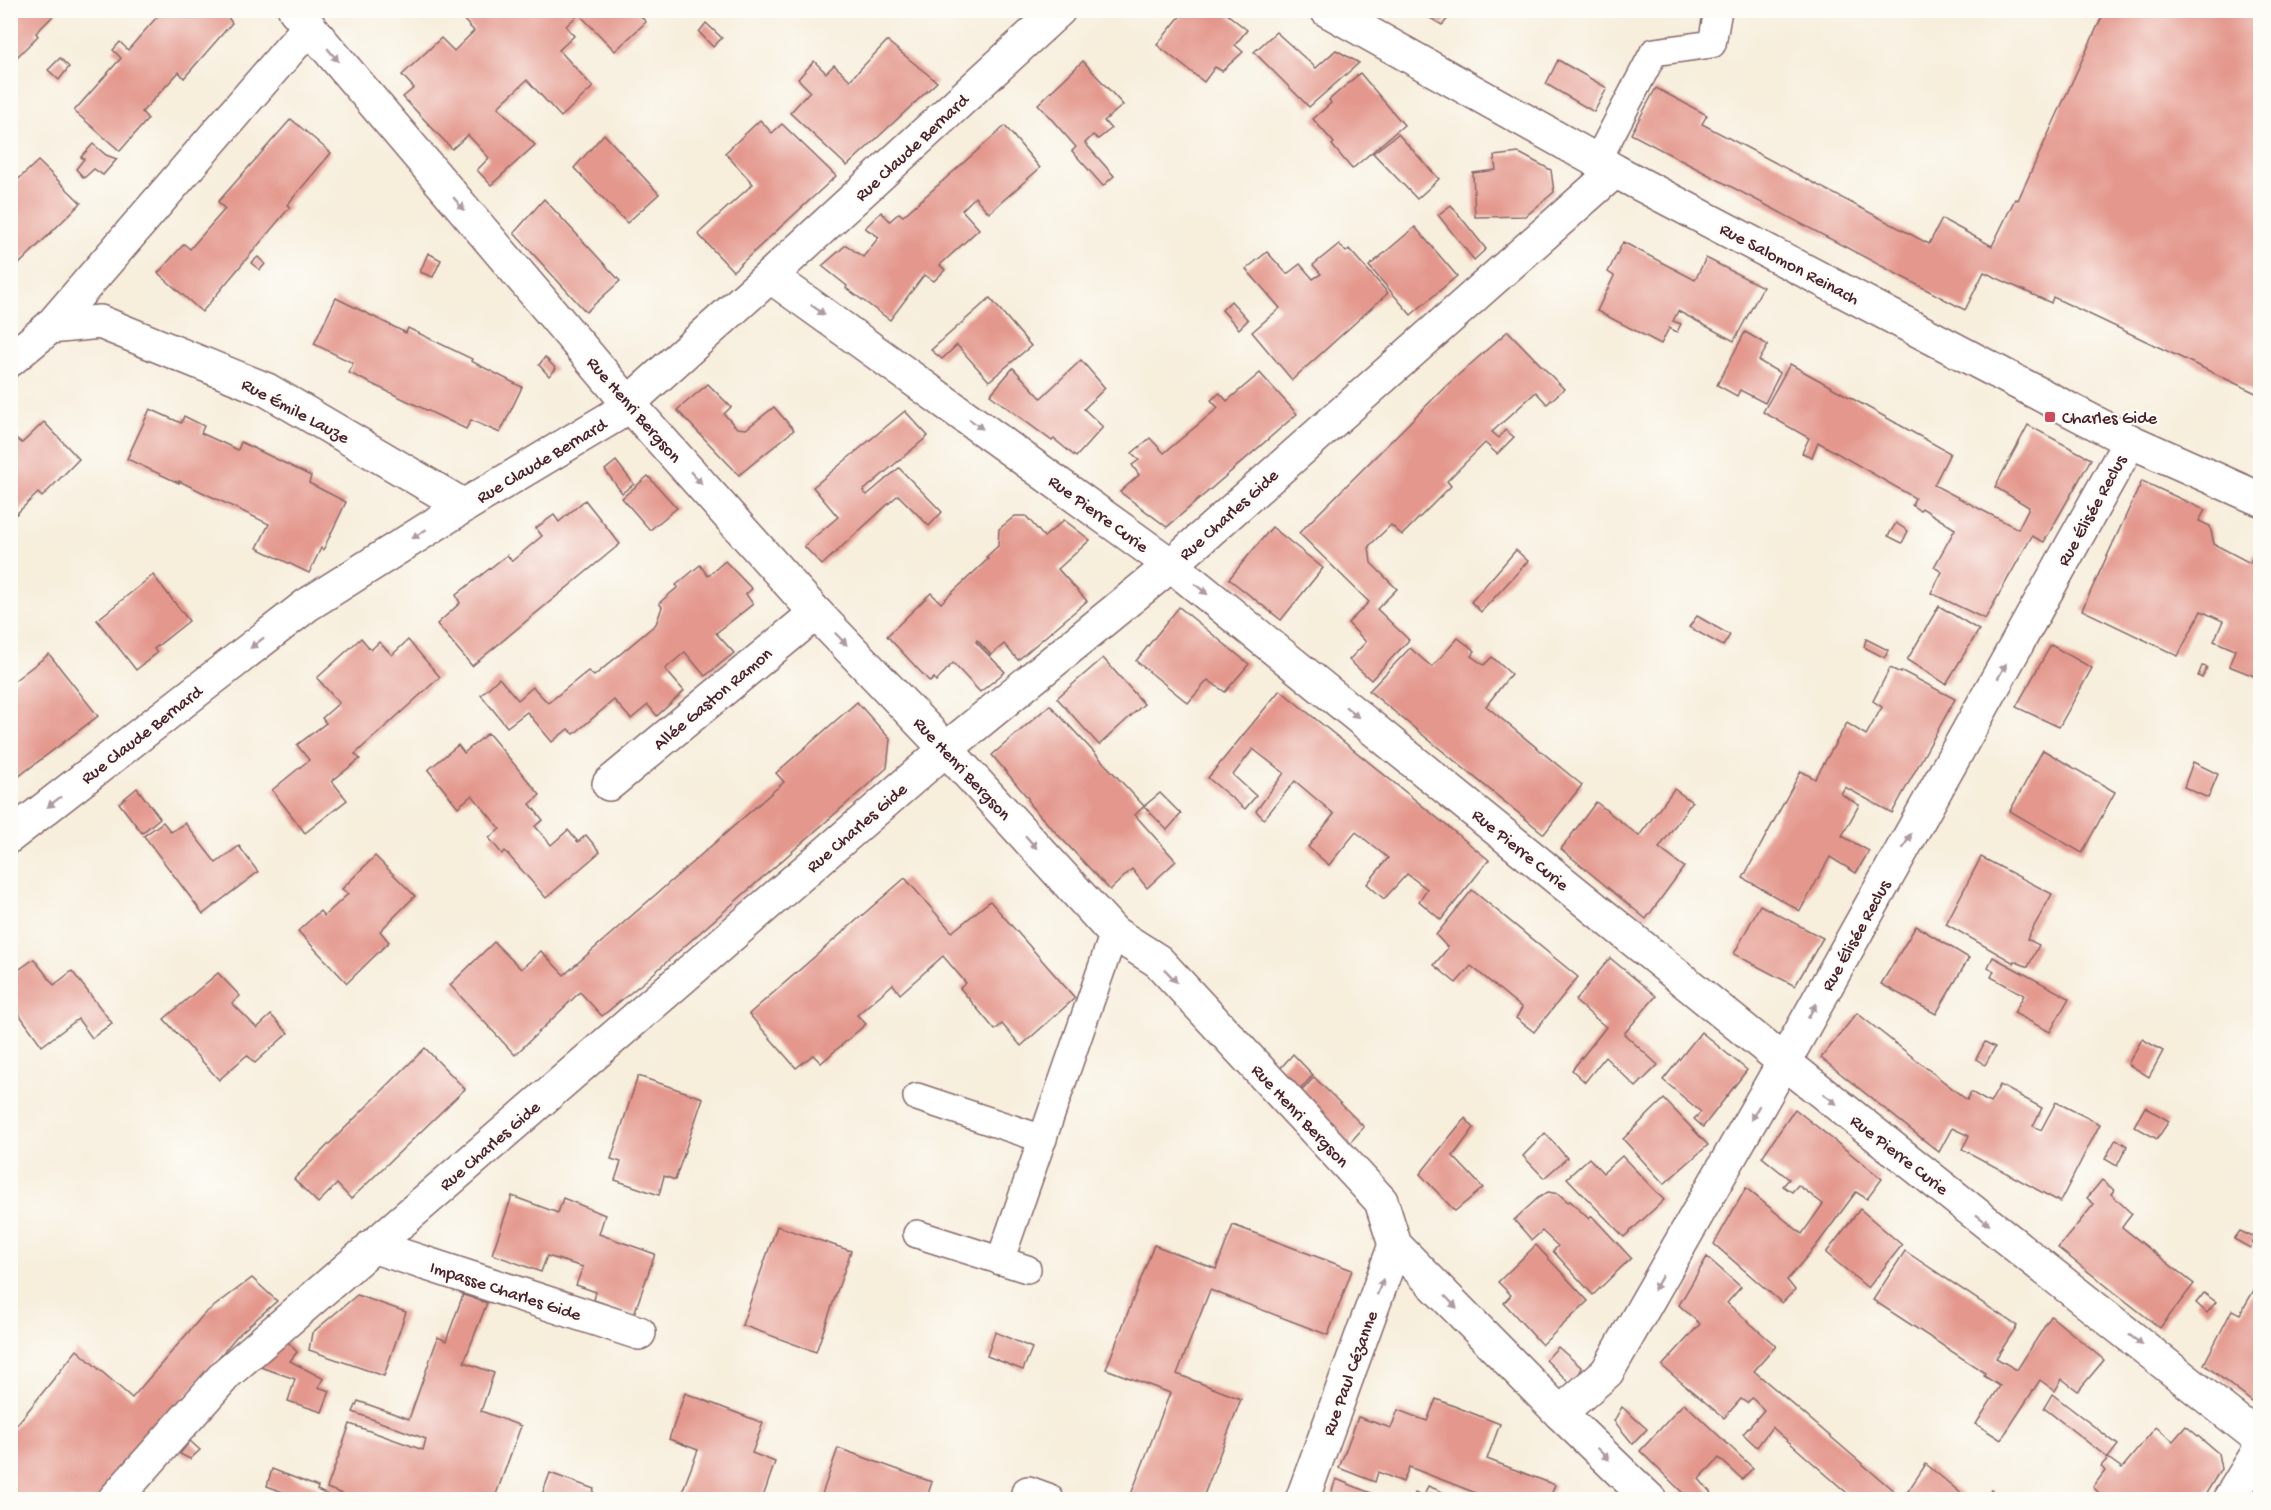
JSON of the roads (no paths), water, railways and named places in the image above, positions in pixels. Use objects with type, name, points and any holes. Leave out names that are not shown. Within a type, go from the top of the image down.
[{"type":"street","name":"Rue Claude Bernard","points":[[10,836],[307,605],[464,506],[614,416],[1059,10]]},
{"type":"street","name":"Rue Salomon Reinach","points":[[1327,10],[1606,166],[2130,441],[2260,499]]},
{"type":"street","points":[[10,360],[50,327],[302,19]]},
{"type":"street","name":"Rue Henri Bergson","points":[[302,19],[629,404],[816,613],[946,749],[1114,933],[1158,961],[1381,1201],[1395,1245],[1560,1413],[1650,1500]]},
{"type":"street","name":"Rue Charles Gide","points":[[114,1500],[227,1372],[946,749],[1171,565],[1606,166]]},
{"type":"street","name":"Rue Pierre Curie","points":[[770,276],[1171,565],[1784,1062],[2260,1439]]},
{"type":"street","name":"Rue Émile Lauze","points":[[50,327],[100,322],[267,390],[464,506]]},
{"type":"street","name":"Rue Élisée Reclus","points":[[1560,1413],[1607,1372],[1784,1062],[2130,441]]},
{"type":"street","name":"Allée Gaston Ramon","points":[[609,784],[816,613]]},
{"type":"street","name":"Rue Paul Cézanne","points":[[1302,1500],[1395,1245]]},
{"type":"street","name":"Impasse Charles Gide","points":[[372,1246],[639,1333]]},
{"type":"street","points":[[2229,1500],[2260,1449]]},
{"type":"lane","points":[[1606,166],[1654,52],[1712,44],[1718,10]]},
{"type":"lane","points":[[1000,1261],[1114,933]]},
{"type":"lane","points":[[917,1097],[1042,1139]]},
{"type":"lane","points":[[917,1234],[1027,1269]]},
{"type":"place","name":"Charles Gide","points":[[2050,417]]}]
